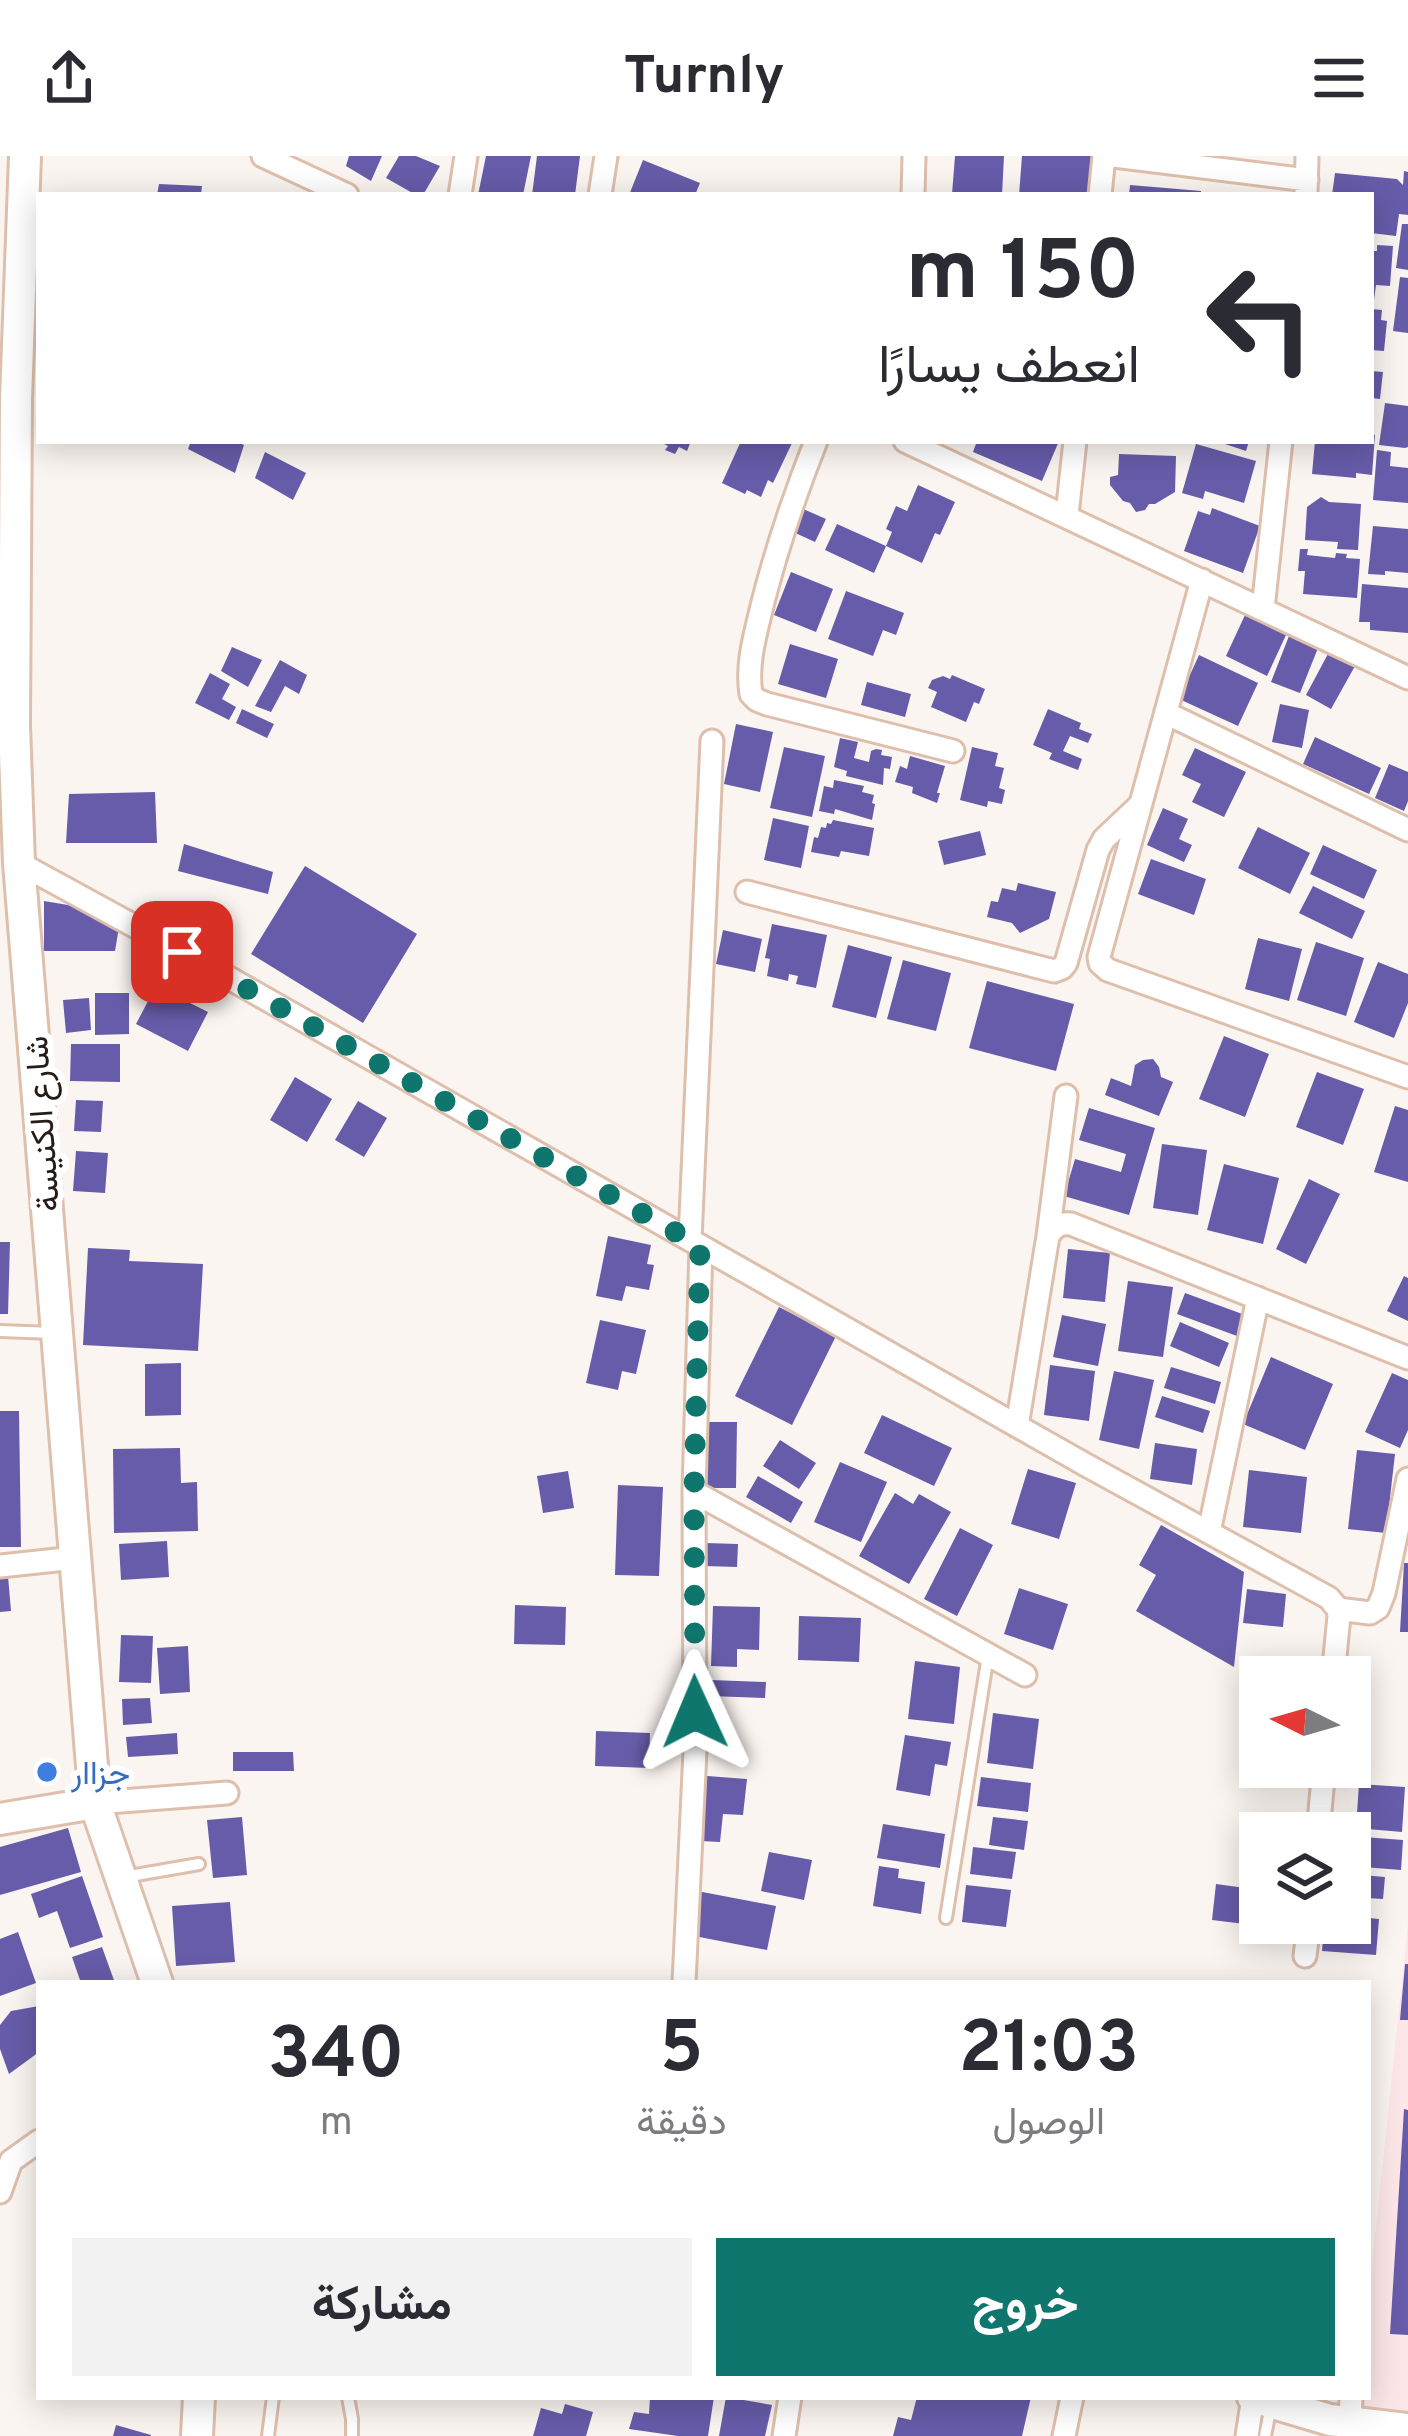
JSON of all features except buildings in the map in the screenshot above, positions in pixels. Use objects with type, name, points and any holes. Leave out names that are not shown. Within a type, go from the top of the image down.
[{"type":"main road","name":"شارع الكنيسة","points":[[26,156],[10,309],[7,543],[14,725],[12,846],[94,1804],[156,1980]]},
{"type":"main road","points":[[0,1819],[94,1804]]},
{"type":"main road","points":[[196,2436],[199,2400]]},
{"type":"main road","points":[[1267,2400],[1350,2410],[1408,2429]]},
{"type":"street","points":[[262,156],[340,192]]},
{"type":"street","points":[[460,192],[466,156]]},
{"type":"street","points":[[600,192],[606,156]]},
{"type":"street","points":[[913,192],[914,156]]},
{"type":"street","points":[[1100,192],[1104,156]]},
{"type":"street","points":[[1114,156],[1307,187],[1307,156]]},
{"type":"street","points":[[815,444],[773,564],[752,649],[751,694],[766,704],[953,751]]},
{"type":"street","points":[[912,444],[1408,678]]},
{"type":"street","points":[[1067,515],[1075,444]]},
{"type":"street","points":[[1263,609],[1281,444]]},
{"type":"street","points":[[1202,580],[1099,958],[1103,967],[1408,1077]]},
{"type":"street","points":[[1166,713],[1408,830]]},
{"type":"street","points":[[684,1980],[695,1751],[695,1243],[712,742]]},
{"type":"street","points":[[747,892],[1054,971],[1066,963],[1098,850],[1141,804]]},
{"type":"street","points":[[12,846],[243,986],[1329,1598],[1338,1609],[1335,1656]]},
{"type":"street","points":[[1017,1426],[1066,1096]]},
{"type":"street","points":[[1048,1237],[1055,1226],[1072,1224],[1408,1358]]},
{"type":"street","points":[[1209,1532],[1258,1298]]},
{"type":"street","points":[[1338,1609],[1370,1613],[1378,1608],[1408,1479]]},
{"type":"street","points":[[694,1492],[1025,1675]]},
{"type":"street","points":[[0,1566],[75,1558]]},
{"type":"street","points":[[94,1804],[227,1793]]},
{"type":"street","points":[[1305,1956],[1306,1944]]},
{"type":"street","points":[[0,2192],[11,2162],[36,2143]]},
{"type":"street","points":[[784,2436],[790,2400]]},
{"type":"street","points":[[1064,2436],[1071,2400]]},
{"type":"street","points":[[1247,2436],[1259,2400]]},
{"type":"lane","points":[[0,1331],[57,1333]]},
{"type":"lane","points":[[946,1918],[988,1655]]},
{"type":"lane","points":[[120,1877],[199,1864]]},
{"type":"lane","points":[[268,2436],[273,2400]]},
{"type":"lane","points":[[349,2400],[352,2436]]},
{"type":"lane","points":[[1259,2400],[1265,2436]]},
{"type":"shaded area","points":[[1408,1925],[1408,2418],[1356,2414],[1358,2400],[1371,2400],[1371,2274]]},
{"type":"place","name":"جزاار","points":[[47,1772]]},
{"type":"route","points":[[182,952],[700,1246],[695,1712]]}]
